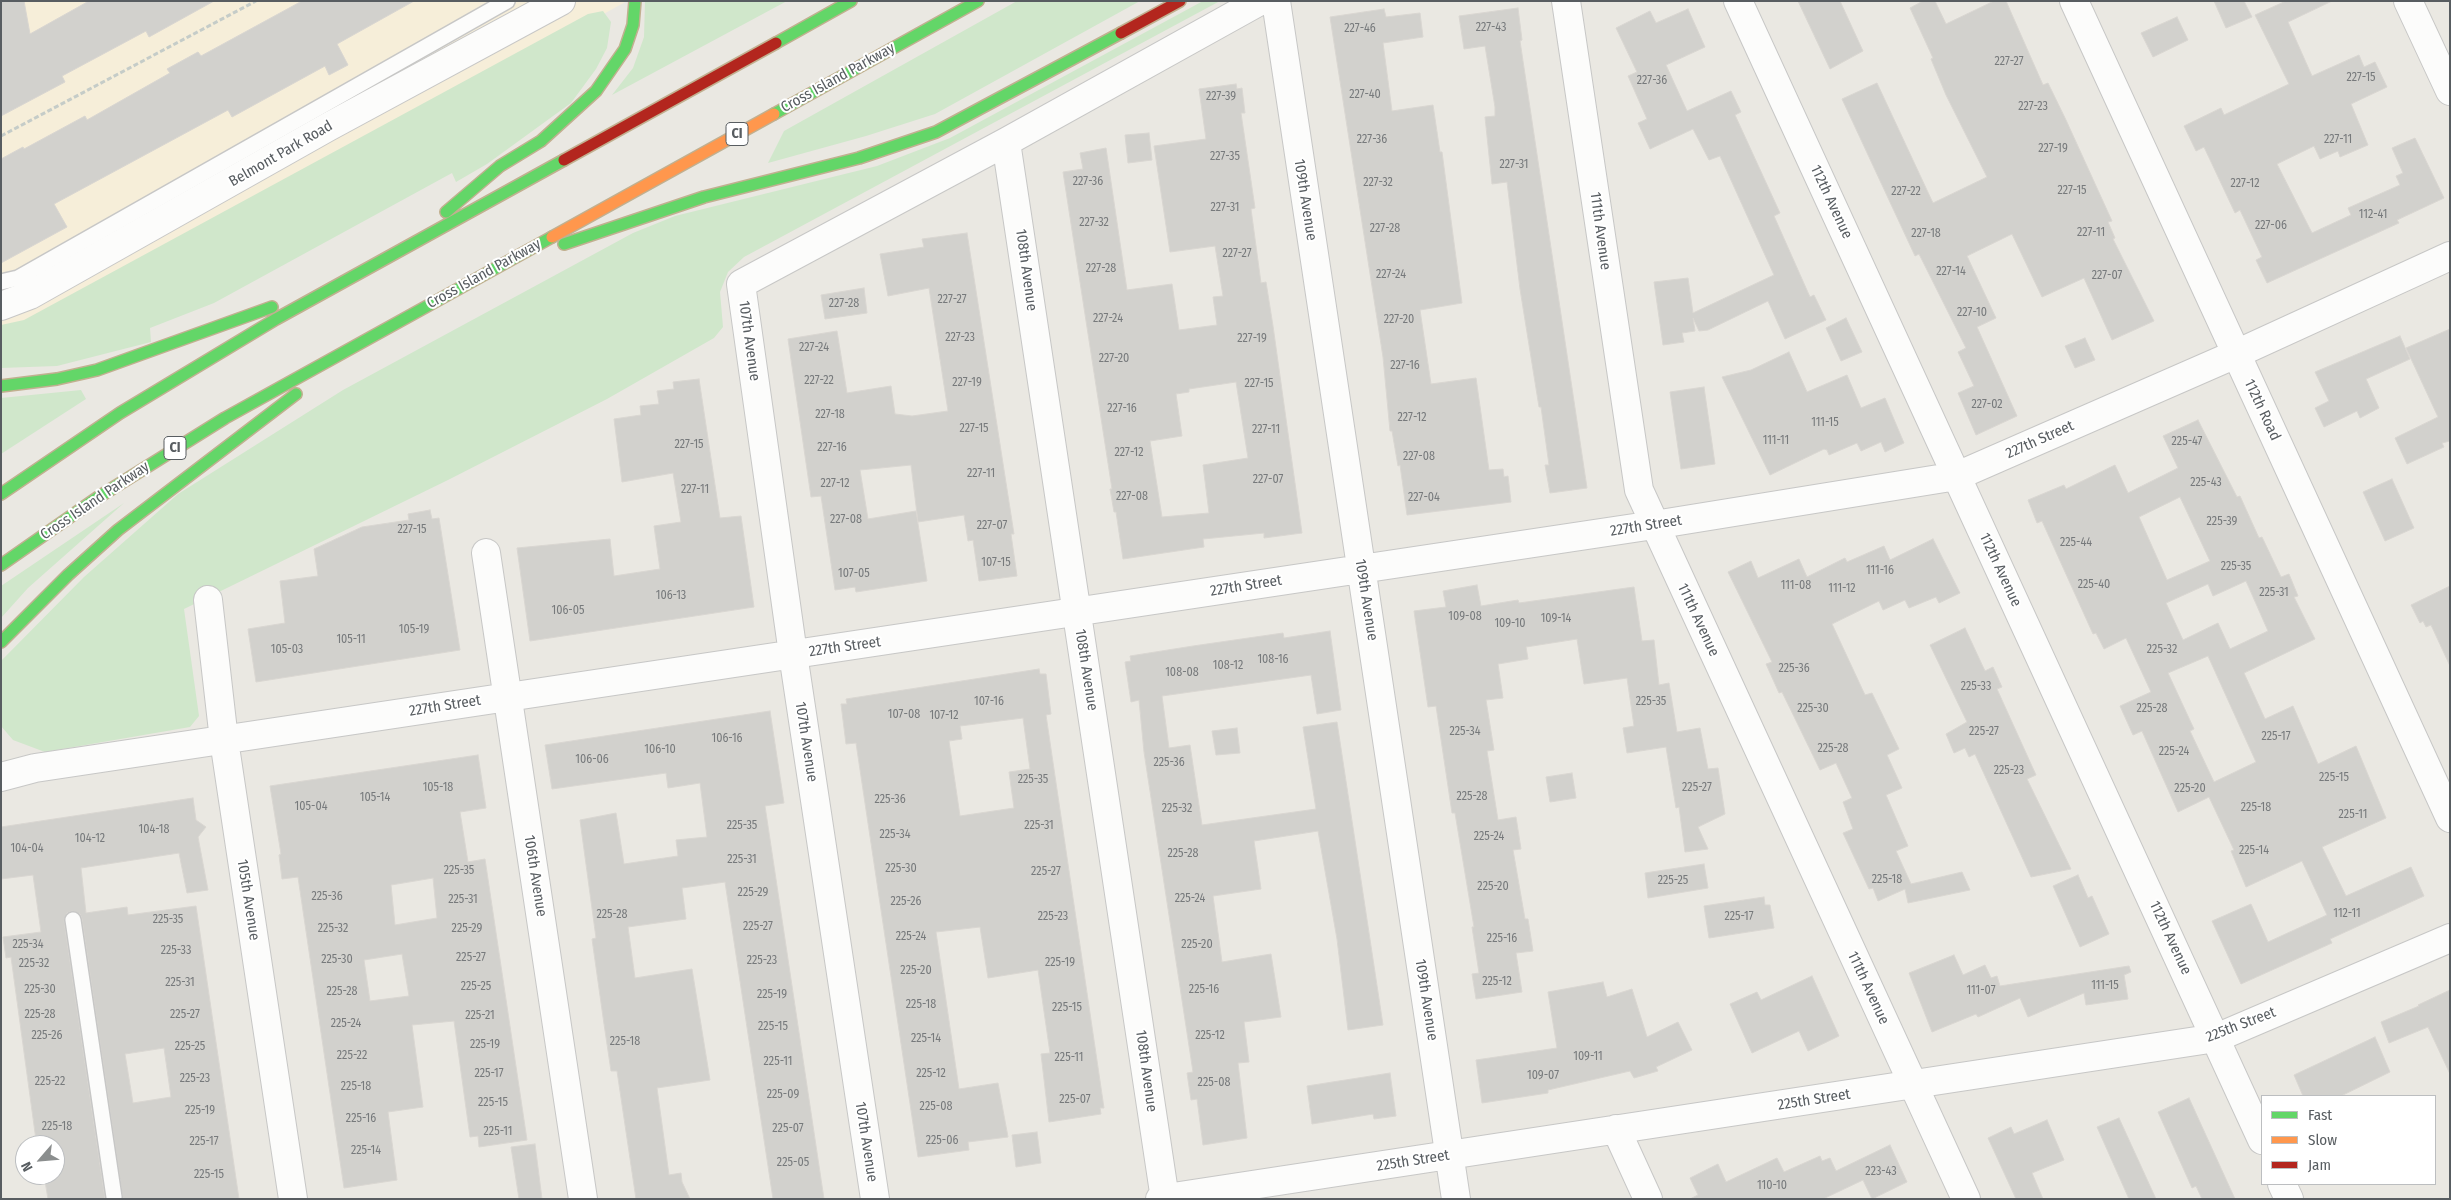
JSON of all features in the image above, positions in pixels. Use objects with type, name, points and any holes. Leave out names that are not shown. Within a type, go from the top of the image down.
[{"type":"highway","points":[[397,253],[500,166],[541,141],[596,91],[625,49],[633,25],[636,1]]},
{"type":"highway","points":[[1,494],[127,408],[276,319],[851,1]]},
{"type":"highway","name":"Cross Island Parkway","points":[[1,565],[160,457],[225,418],[978,1]]},
{"type":"highway","points":[[497,267],[704,197],[859,158],[911,141],[972,114],[1180,1]]},
{"type":"highway","points":[[4,384],[57,379],[123,362],[357,274]]},
{"type":"highway","points":[[1,642],[62,580],[118,530],[221,453],[358,345]]},
{"type":"street","name":"Belmont Park Road","points":[[1,306],[30,295],[328,127],[561,1]]},
{"type":"street","points":[[1006,142],[1260,1]]},
{"type":"street","name":"109th Avenue","points":[[1276,1],[1456,1199]]},
{"type":"street","name":"111th Avenue","points":[[1566,1],[1639,490],[1966,1199]]},
{"type":"street","name":"112th Avenue","points":[[1738,1],[2261,1138]]},
{"type":"street","name":"112th Road","points":[[2074,1],[2450,818]]},
{"type":"street","points":[[2408,1],[2450,91]]},
{"type":"street","name":"107th Avenue","points":[[875,1199],[793,654],[741,284],[1006,142]]},
{"type":"street","name":"108th Avenue","points":[[1006,142],[1163,1198]]},
{"type":"street","name":"227th Street","points":[[1,777],[35,768],[1654,525],[1957,476],[2236,354],[2450,256]]},
{"type":"street","name":"106th Avenue","points":[[486,553],[583,1199]]},
{"type":"street","name":"105th Avenue","points":[[208,600],[224,740],[293,1199]]},
{"type":"street","name":"225th Street","points":[[1163,1198],[2216,1038],[2450,938]]},
{"type":"street","points":[[1616,1129],[1648,1199]]},
{"type":"street","points":[[2282,1185],[2289,1199]]},
{"type":"lane","points":[[1,282],[18,278],[507,1]]},
{"type":"lane","points":[[73,920],[114,1197]]},
{"type":"path","points":[[1,136],[256,1]]},
{"type":"shaded area","points":[[1,1],[627,1],[53,321],[1,345]]},
{"type":"green space","points":[[645,1],[787,1],[612,95],[633,68],[644,37]]},
{"type":"green space","points":[[1017,1],[1140,1],[935,114],[866,136],[768,163],[784,131]]},
{"type":"green space","points":[[1203,1],[1220,1],[744,257],[728,272],[720,292],[723,327],[714,338],[607,399],[448,480],[184,609],[199,716],[190,727],[45,752],[13,740],[1,726],[1,661],[84,577],[178,494],[343,390],[633,233],[675,216],[877,166],[950,138]]},
{"type":"green space","points":[[603,11],[611,22],[607,48],[596,69],[571,103],[487,164],[456,182],[452,173],[214,303],[150,328],[151,342],[57,366],[1,368],[1,325],[24,320],[588,14]]},
{"type":"green space","points":[[81,390],[86,399],[1,454],[1,398]]},
{"type":"green space","points":[[124,503],[28,588],[1,618],[1,586]]},
{"type":"building","points":[[1,1],[24,1],[30,34],[89,1],[214,1],[149,37],[146,31],[62,76],[65,82],[1,116]]},
{"type":"building","points":[[302,1],[414,1],[337,44],[348,65],[329,75],[325,66],[232,117],[228,110],[54,204],[67,227],[1,263],[1,159],[23,147],[24,149],[85,116],[87,120],[170,73],[167,69],[198,52],[201,56]]},
{"type":"building","points":[[1798,1],[1840,1],[1863,51],[1830,69]]},
{"type":"building","points":[[1923,1],[1935,1],[1946,24],[1994,1],[2006,1],[2043,85],[2048,83],[2066,120],[2112,221],[2108,222],[2115,238],[2113,239],[2154,321],[2112,340],[2084,278],[2042,297],[2012,234],[1967,256],[1996,318],[1977,327],[2017,416],[1976,435],[1958,393],[1974,386],[1958,352],[1966,348],[1919,254],[1915,256],[1842,99],[1877,83],[1933,203],[1987,177],[1946,95],[1931,59],[1933,58],[1910,8]]},
{"type":"building","points":[[2214,1],[2244,1],[2252,17],[2226,28]]},
{"type":"building","points":[[2286,1],[2332,1],[2288,22],[2312,76],[2359,55],[2364,67],[2375,62],[2387,87],[2351,104],[2368,145],[2340,157],[2338,151],[2320,159],[2314,146],[2277,164],[2312,233],[2351,215],[2348,208],[2400,185],[2396,176],[2403,173],[2392,148],[2415,138],[2444,198],[2397,220],[2399,223],[2267,283],[2256,260],[2262,257],[2240,210],[2235,213],[2204,147],[2196,151],[2184,126],[2221,108],[2224,115],[2289,84],[2255,15]]},
{"type":"building","points":[[1518,8],[1522,40],[1520,41],[1587,488],[1550,493],[1545,465],[1549,465],[1541,407],[1539,407],[1520,289],[1507,182],[1492,184],[1485,117],[1495,116],[1495,107],[1485,46],[1464,49],[1459,16]]},
{"type":"building","points":[[1384,9],[1386,17],[1420,13],[1423,37],[1383,43],[1392,111],[1433,105],[1440,152],[1442,152],[1462,303],[1420,310],[1431,384],[1476,378],[1489,470],[1503,469],[1504,477],[1508,476],[1511,502],[1407,515],[1400,465],[1398,466],[1392,431],[1390,431],[1383,357],[1330,17]]},
{"type":"building","points":[[1688,9],[1705,47],[1666,65],[1687,111],[1731,91],[1741,112],[1735,115],[1780,213],[1774,216],[1810,297],[1814,295],[1826,320],[1785,339],[1768,301],[1708,330],[1699,331],[1693,318],[1695,331],[1682,333],[1684,342],[1663,345],[1654,282],[1688,278],[1693,313],[1774,275],[1720,156],[1709,160],[1693,129],[1650,149],[1638,123],[1647,119],[1628,76],[1637,72],[1616,28],[1650,11],[1656,23]]},
{"type":"building","points":[[2177,17],[2188,40],[2153,57],[2141,33]]},
{"type":"building","points":[[1236,84],[1237,89],[1242,88],[1245,113],[1241,113],[1255,208],[1251,209],[1261,283],[1266,282],[1273,326],[1302,533],[1264,538],[1264,533],[1203,539],[1204,547],[1123,559],[1116,512],[1114,512],[1110,489],[1112,489],[1063,172],[1083,169],[1080,153],[1106,148],[1127,290],[1172,284],[1179,330],[1217,325],[1213,297],[1223,296],[1215,246],[1170,252],[1154,146],[1206,139],[1199,89]],"holes":[[[1236,382],[1248,458],[1203,465],[1209,513],[1162,517],[1150,441],[1182,436],[1176,394],[1189,392],[1189,389]]]},
{"type":"building","points":[[1149,133],[1152,160],[1128,163],[1125,135]]},
{"type":"building","points":[[967,233],[1014,534],[1011,534],[1017,576],[979,581],[973,540],[968,541],[964,515],[918,522],[911,465],[860,470],[868,519],[916,511],[927,581],[856,592],[855,587],[835,590],[821,496],[811,497],[788,339],[837,331],[847,393],[891,386],[895,414],[912,416],[948,411],[929,288],[888,296],[880,254],[924,247],[922,239]]},
{"type":"building","points":[[864,288],[867,313],[825,319],[821,295]]},
{"type":"building","points":[[1846,318],[1862,352],[1841,361],[1826,328]]},
{"type":"building","points":[[2450,329],[2450,441],[2442,443],[2444,447],[2407,464],[2395,438],[2438,417],[2406,348]]},
{"type":"building","points":[[2400,336],[2410,359],[2366,379],[2379,408],[2360,418],[2357,411],[2324,427],[2315,408],[2329,401],[2315,372]]},
{"type":"building","points":[[2085,338],[2095,360],[2075,368],[2065,346]]},
{"type":"building","points":[[1789,352],[1807,392],[1847,375],[1861,408],[1885,398],[1904,443],[1885,452],[1881,442],[1861,451],[1857,443],[1829,455],[1827,450],[1824,449],[1770,475],[1722,377],[1751,370]]},
{"type":"building","points":[[699,379],[720,518],[741,516],[754,607],[530,641],[517,548],[610,539],[614,576],[660,569],[654,526],[681,522],[673,473],[622,482],[614,419],[641,415],[640,406],[659,404],[657,391],[674,389],[673,382]]},
{"type":"building","points":[[1704,387],[1715,464],[1681,469],[1670,392]]},
{"type":"building","points":[[2198,420],[2237,497],[2240,496],[2259,538],[2262,537],[2281,577],[2289,574],[2298,596],[2294,597],[2315,639],[2244,673],[2265,719],[2293,706],[2318,764],[2356,746],[2386,818],[2322,847],[2346,896],[2411,867],[2424,896],[2330,939],[2332,943],[2241,984],[2212,921],[2251,904],[2268,942],[2327,915],[2302,861],[2246,887],[2231,851],[2234,850],[2209,797],[2178,812],[2142,731],[2133,735],[2120,706],[2151,692],[2126,638],[2104,649],[2096,633],[2093,634],[2042,521],[2037,523],[2028,500],[2064,485],[2066,489],[2115,465],[2128,493],[2178,468],[2163,436]],"holes":[[[2180,497],[2210,561],[2167,580],[2139,517]],[[2246,581],[2268,631],[2230,649],[2218,623],[2183,640],[2166,603],[2208,584],[2213,596]],[[2208,656],[2256,762],[2214,782],[2190,731],[2194,729],[2168,673]]]},
{"type":"building","points":[[2392,479],[2414,528],[2385,541],[2363,492]]},
{"type":"building","points":[[430,510],[432,519],[439,518],[460,650],[256,682],[248,629],[285,623],[280,581],[318,576],[314,549],[362,527],[409,520],[408,514]]},
{"type":"building","points":[[1933,539],[1960,593],[1939,603],[1936,597],[1909,608],[1905,600],[1883,610],[1879,601],[1832,624],[1865,695],[1872,693],[1899,749],[1887,755],[1902,788],[1886,795],[1908,846],[1896,851],[1911,884],[1962,872],[1970,890],[1908,903],[1905,889],[1878,901],[1873,888],[1869,889],[1843,833],[1853,829],[1843,802],[1852,798],[1836,763],[1820,770],[1782,692],[1779,693],[1766,664],[1772,662],[1728,572],[1751,561],[1758,578],[1799,559],[1807,577],[1845,558],[1847,562],[1884,546],[1890,560]]},
{"type":"building","points":[[1477,585],[1481,606],[1518,600],[1519,603],[1634,587],[1642,641],[1654,640],[1659,685],[1669,683],[1677,732],[1700,728],[1708,769],[1718,768],[1725,814],[1698,827],[1708,849],[1685,852],[1679,807],[1676,808],[1666,747],[1627,753],[1623,728],[1634,726],[1627,678],[1584,684],[1577,639],[1526,647],[1528,659],[1498,664],[1503,698],[1486,700],[1494,750],[1487,751],[1498,820],[1516,817],[1521,849],[1513,850],[1525,919],[1528,919],[1533,951],[1516,953],[1522,992],[1476,999],[1472,974],[1479,973],[1472,927],[1474,927],[1455,813],[1452,813],[1436,706],[1428,707],[1414,611],[1446,607],[1443,591]]},
{"type":"building","points":[[2450,586],[2450,666],[2431,625],[2426,627],[2423,621],[2420,623],[2411,605]]},
{"type":"building","points":[[1965,628],[1985,671],[1993,667],[2002,687],[1997,689],[2036,775],[2027,779],[2071,869],[2031,877],[1975,754],[1969,757],[1965,748],[1954,753],[1946,734],[1967,722],[1930,645]]},
{"type":"building","points":[[1330,631],[1341,710],[1317,714],[1311,675],[1162,696],[1169,748],[1190,745],[1202,825],[1316,809],[1303,727],[1337,722],[1383,1025],[1348,1030],[1337,939],[1318,831],[1254,841],[1261,889],[1213,896],[1222,962],[1271,954],[1281,1017],[1244,1022],[1249,1062],[1238,1063],[1247,1138],[1203,1145],[1197,1099],[1191,1100],[1187,1073],[1193,1072],[1144,752],[1139,700],[1131,702],[1125,662],[1131,661],[1130,656],[1193,646],[1283,633],[1284,638]]},
{"type":"building","points":[[1039,669],[1040,674],[1046,674],[1051,714],[1046,715],[1104,1108],[1100,1108],[1101,1114],[1049,1122],[1041,1054],[1050,1053],[1038,970],[988,978],[980,927],[936,932],[959,1089],[998,1083],[1008,1137],[968,1142],[969,1150],[918,1157],[856,743],[846,744],[841,704],[847,704],[846,699]],"holes":[[[1023,718],[1030,769],[1009,772],[1014,808],[960,816],[949,741],[962,739],[960,726]]]},
{"type":"building","points":[[770,711],[784,803],[765,806],[824,1199],[773,1199],[725,882],[682,888],[686,919],[628,927],[635,978],[692,969],[710,1080],[657,1088],[669,1175],[681,1173],[682,1182],[690,1199],[636,1199],[617,1071],[611,1071],[604,1024],[592,939],[596,938],[580,820],[616,813],[624,864],[678,856],[676,840],[707,837],[700,783],[668,788],[666,773],[552,789],[545,745]]},
{"type":"building","points":[[1237,728],[1240,753],[1216,755],[1212,731]]},
{"type":"building","points":[[478,755],[486,808],[460,812],[468,862],[485,859],[527,1140],[479,1147],[478,1136],[470,1137],[454,1021],[412,1025],[423,1107],[388,1112],[397,1180],[344,1188],[298,877],[282,879],[279,855],[281,854],[270,786]],"holes":[[[433,878],[437,918],[395,925],[391,885]],[[402,954],[409,996],[370,1001],[364,960]]]},
{"type":"building","points":[[1572,773],[1576,798],[1550,802],[1546,777]]},
{"type":"building","points":[[193,798],[196,820],[206,827],[198,837],[208,890],[187,893],[179,853],[81,868],[86,913],[127,907],[128,915],[196,906],[239,1199],[123,1199],[82,919],[80,914],[72,911],[67,913],[64,921],[105,1199],[48,1199],[46,1185],[65,1185],[65,1135],[35,1135],[11,957],[6,958],[3,937],[41,932],[33,875],[1,879],[1,827]],"holes":[[[164,1048],[171,1097],[133,1103],[125,1054]]]},
{"type":"building","points":[[1704,864],[1708,888],[1648,898],[1645,873]]},
{"type":"building","points":[[2078,875],[2088,898],[2092,896],[2109,934],[2080,947],[2053,886]]},
{"type":"building","points":[[1764,897],[1765,905],[1770,905],[1774,928],[1709,938],[1704,906]]},
{"type":"building","points":[[1954,955],[1963,975],[1985,965],[1991,978],[1997,976],[2000,986],[2129,966],[2131,972],[2124,975],[2128,999],[2086,1005],[2084,993],[2028,1017],[2020,998],[1978,1017],[1976,1014],[1932,1032],[1909,973]]},
{"type":"building","points":[[1812,976],[1839,1036],[1808,1051],[1799,1031],[1752,1053],[1730,1004],[1757,992],[1761,1000]]},
{"type":"building","points":[[1603,982],[1607,997],[1632,989],[1647,1037],[1678,1022],[1692,1050],[1656,1067],[1658,1071],[1634,1078],[1630,1071],[1548,1090],[1548,1093],[1482,1103],[1476,1060],[1557,1048],[1548,992]]},
{"type":"building","points":[[2450,990],[2450,1074],[2428,1027],[2389,1043],[2381,1022]]},
{"type":"building","points":[[2375,1037],[2390,1072],[2343,1095],[2303,1095],[2294,1075]]},
{"type":"building","points":[[1390,1073],[1396,1116],[1374,1119],[1373,1114],[1312,1124],[1307,1086]]},
{"type":"building","points":[[2189,1098],[2235,1199],[2202,1199],[2196,1186],[2192,1188],[2158,1112]]},
{"type":"building","points":[[2119,1118],[2156,1199],[2129,1199],[2097,1127]]},
{"type":"building","points":[[2047,1120],[2064,1160],[2032,1173],[2043,1199],[2016,1199],[1988,1138],[2011,1127],[2014,1134]]},
{"type":"building","points":[[1037,1132],[1041,1163],[1016,1167],[1012,1135]]},
{"type":"building","points":[[535,1144],[542,1199],[519,1199],[511,1147]]},
{"type":"building","points":[[1890,1145],[1907,1182],[1872,1199],[1863,1180],[1823,1199],[1690,1199],[1698,1195],[1690,1178],[1718,1164],[1726,1182],[1777,1158],[1784,1172],[1820,1156],[1822,1161],[1830,1158],[1836,1171]]},
{"type":"traffic: fast","points":[[446,212],[500,166],[541,141],[596,91],[625,49],[633,25],[635,1]]},
{"type":"traffic: fast","points":[[776,43],[851,1]]},
{"type":"traffic: fast","points":[[774,114],[978,1]]},
{"type":"traffic: fast","points":[[564,244],[704,197],[859,158],[936,132],[1121,33]]},
{"type":"traffic: fast","points":[[1,494],[120,413],[276,319],[564,160]]},
{"type":"traffic: fast","points":[[1,565],[97,498],[225,418],[552,237]]},
{"type":"traffic: fast","points":[[1,386],[57,379],[97,370],[272,307]]},
{"type":"traffic: fast","points":[[1,642],[68,575],[118,530],[296,394]]},
{"type":"traffic: slow","points":[[552,237],[774,114]]},
{"type":"traffic: jam","points":[[1121,33],[1180,1]]},
{"type":"traffic: jam","points":[[564,160],[776,43]]}]
